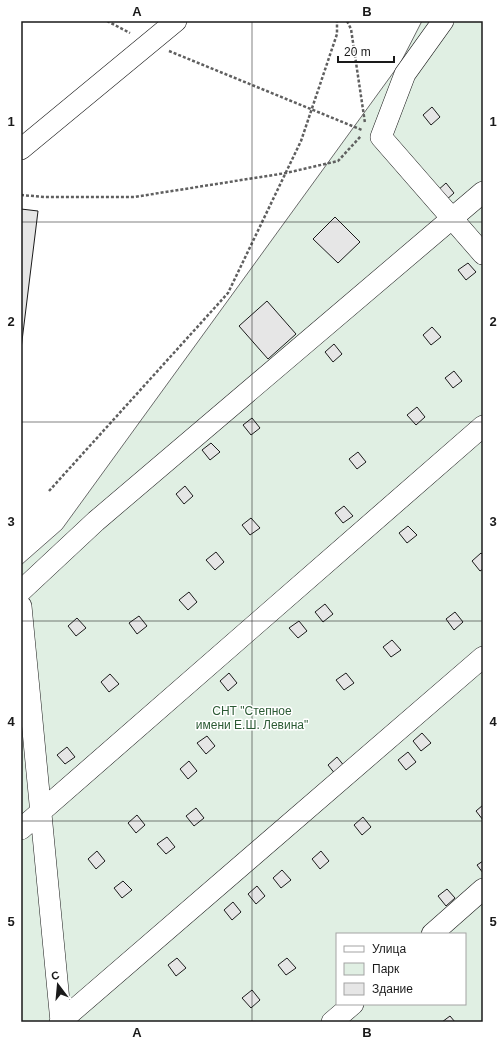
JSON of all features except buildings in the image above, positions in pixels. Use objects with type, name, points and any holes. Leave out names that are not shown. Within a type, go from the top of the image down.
[{"type":"street","points":[[21,149],[176,21]]},
{"type":"street","points":[[443,21],[405,74],[374,134],[452,218],[483,254]]},
{"type":"street","points":[[21,591],[96,520],[483,192]]},
{"type":"street","points":[[21,829],[483,426]]},
{"type":"street","points":[[21,606],[60,1022]]},
{"type":"street","points":[[60,1022],[483,657]]},
{"type":"street","points":[[433,933],[483,889]]},
{"type":"street","points":[[332,1022],[352,1005]]},
{"type":"path","points":[[107,21],[149,43],[374,134]]},
{"type":"path","points":[[49,491],[228,293],[301,141],[337,34],[337,21]]},
{"type":"path","points":[[348,21],[374,134]]},
{"type":"path","points":[[21,194],[45,197],[134,197],[286,173],[338,161],[374,134]]},
{"type":"green space","name":"СНТ \"Степное имени Е.Ш. Левина\"","points":[[422,21],[483,21],[483,1022],[21,1022],[21,565],[62,529],[401,62]]}]
